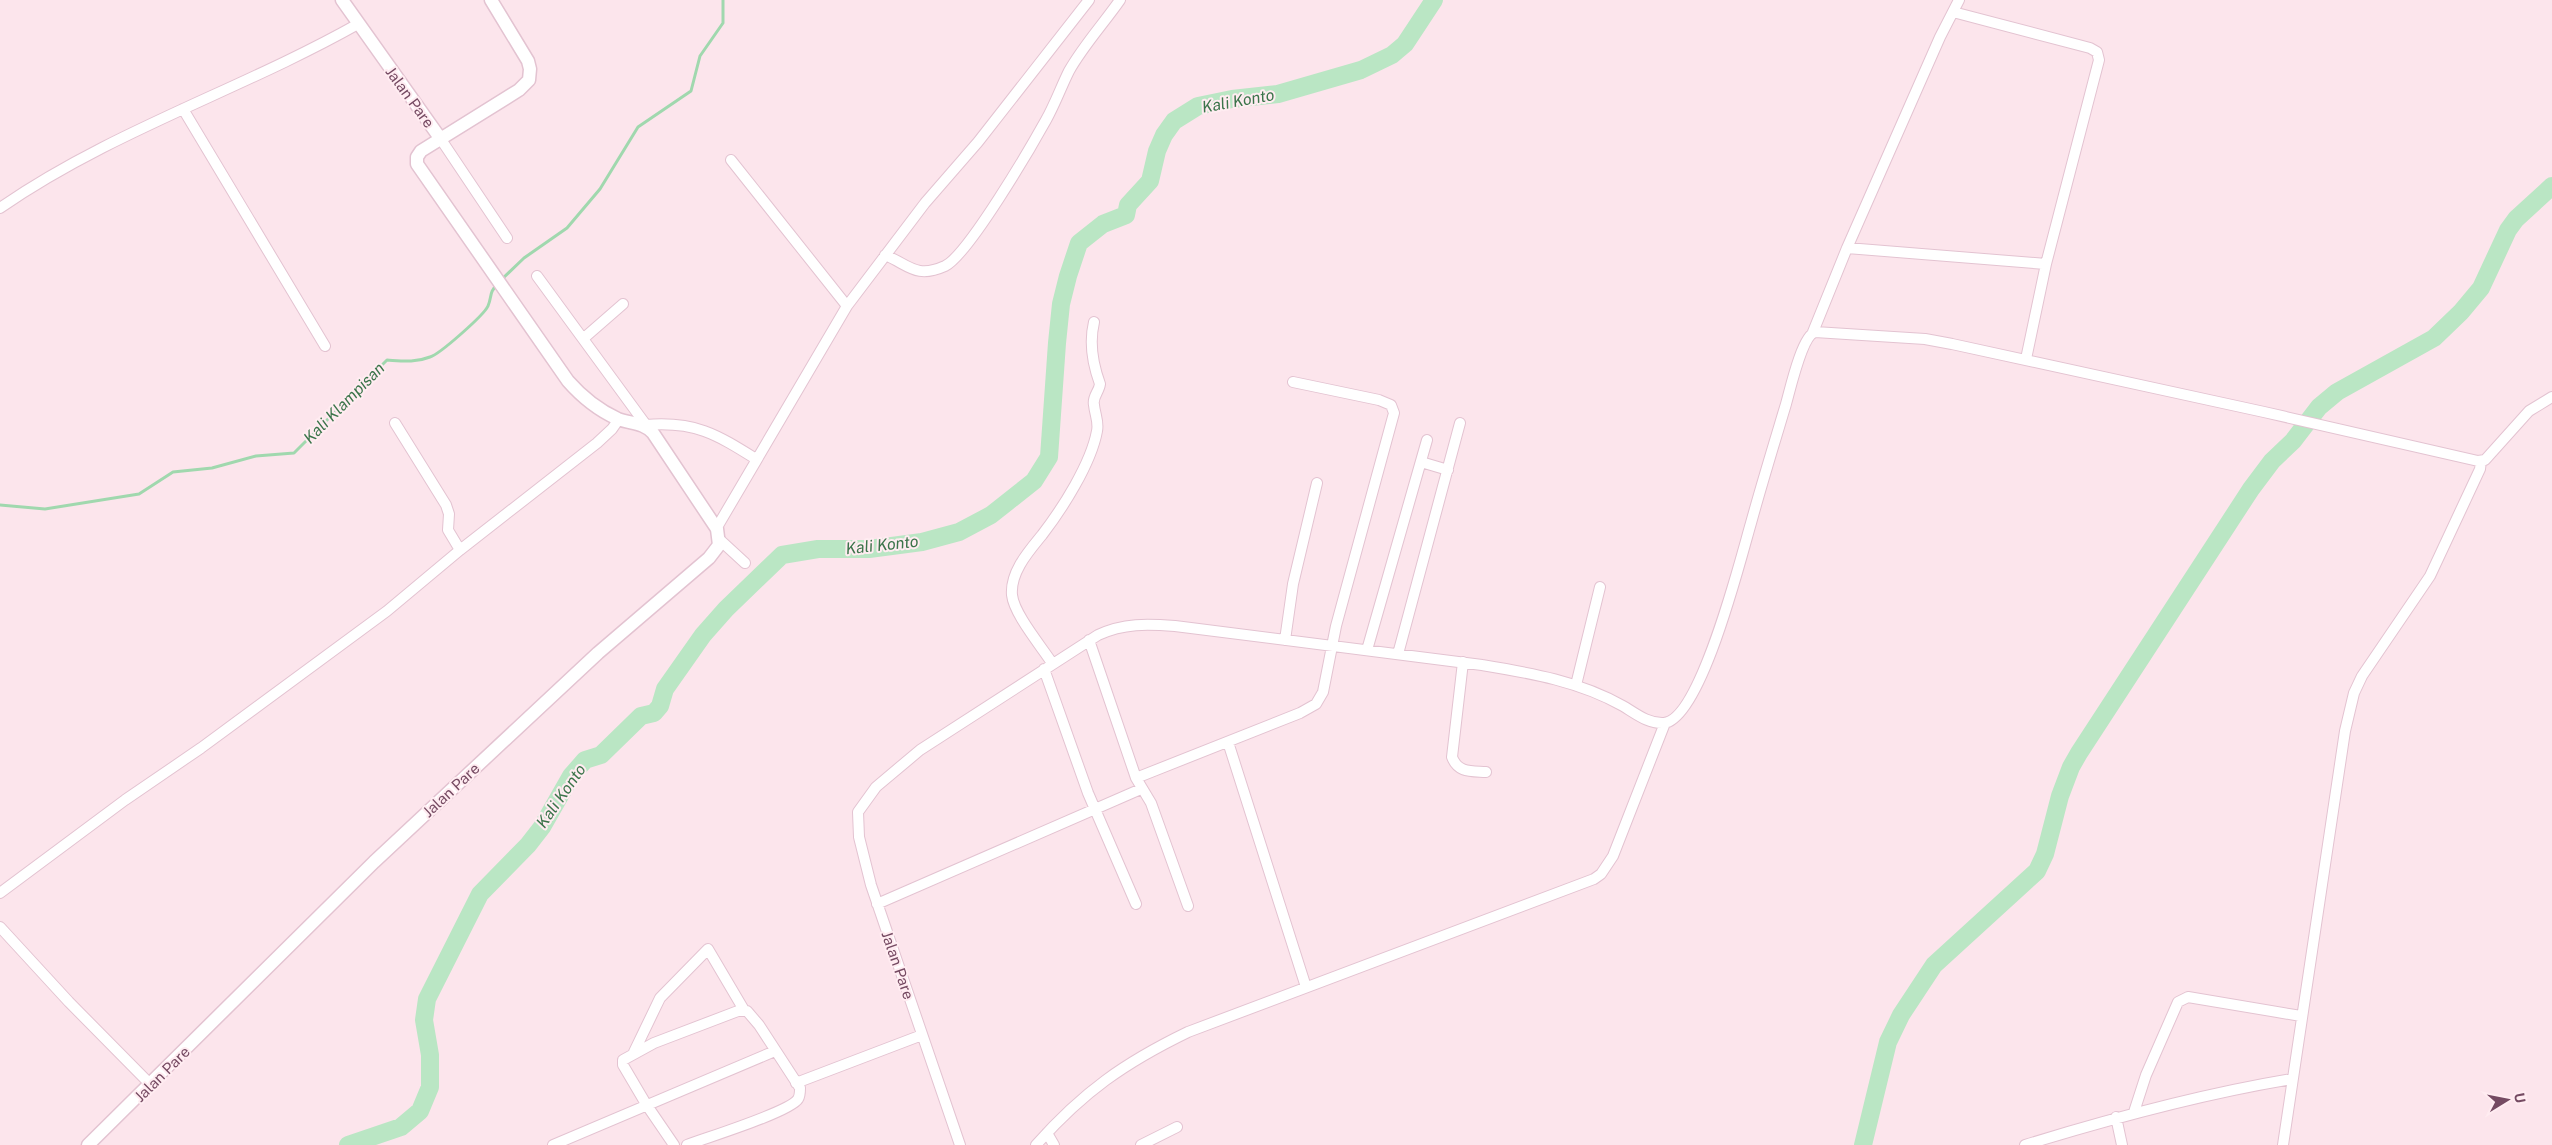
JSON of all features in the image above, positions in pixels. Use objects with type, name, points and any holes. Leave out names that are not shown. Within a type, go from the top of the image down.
[{"type":"street","name":"Jalan Pare","points":[[342,0],[440,138],[418,154],[417,164],[506,294],[578,392],[601,410],[619,419],[646,425]]},
{"type":"street","points":[[491,0],[528,61],[530,70],[529,80],[518,90],[440,138],[507,238]]},
{"type":"street","points":[[718,535],[756,459],[847,306],[885,255],[1090,0]]},
{"type":"street","points":[[885,255],[909,269],[917,271],[939,268],[956,259],[972,239],[1047,118],[1070,70],[1120,0]]},
{"type":"street","points":[[1036,1145],[1076,1104],[1130,1061],[1188,1032],[1306,986],[1594,880],[1601,874],[1613,856],[1665,723],[1673,720],[1682,709],[1711,654],[1722,625],[1807,339],[1814,332],[1847,248],[1940,37],[1959,0]]},
{"type":"street","points":[[1953,12],[2078,44],[2094,50],[2098,54],[2099,64],[2046,264],[2026,359]]},
{"type":"street","points":[[0,208],[58,171],[121,138],[293,59],[358,24]]},
{"type":"street","points":[[183,109],[325,346]]},
{"type":"street","points":[[730,160],[847,306]]},
{"type":"street","points":[[1847,248],[2046,264]]},
{"type":"street","points":[[537,276],[674,463],[718,535],[745,563]]},
{"type":"street","points":[[584,338],[623,304]]},
{"type":"street","points":[[1094,322],[1092,330],[1092,361],[1100,384],[1094,396],[1097,433],[1090,454],[1070,491],[1042,534],[1027,551],[1012,590],[1015,604],[1048,666],[1095,809],[1136,904]]},
{"type":"street","points":[[1814,332],[1925,339],[2026,359],[2481,462]]},
{"type":"street","points":[[1136,778],[1300,713],[1316,704],[1326,680],[1332,647],[1394,413],[1391,405],[1379,400],[1293,382]]},
{"type":"street","points":[[2282,1145],[2345,731],[2354,693],[2362,676],[2430,576],[2480,469],[2481,462],[2529,411],[2552,397]]},
{"type":"street","points":[[0,893],[125,800],[201,748],[387,611],[460,550],[598,443],[612,430],[619,419]]},
{"type":"street","points":[[395,423],[446,505],[449,514],[448,530],[460,550]]},
{"type":"street","points":[[1398,654],[1460,423]]},
{"type":"street","points":[[646,425],[676,425],[707,430],[756,459]]},
{"type":"street","points":[[1367,650],[1427,440]]},
{"type":"street","points":[[1421,462],[1448,470]]},
{"type":"street","points":[[1284,640],[1293,584],[1317,484]]},
{"type":"street","name":"Jalan Pare","points":[[88,1145],[151,1085],[367,869],[598,653],[709,558],[716,550],[718,535]]},
{"type":"street","points":[[1576,685],[1600,586]]},
{"type":"street","name":"Jalan Pare","points":[[960,1145],[864,862],[857,821],[858,812],[864,801],[876,787],[920,750],[1089,640],[1121,626],[1146,624],[1463,662],[1528,673],[1576,685],[1622,705],[1643,718],[1665,723]]},
{"type":"street","points":[[1089,640],[1136,778],[1151,804],[1188,906]]},
{"type":"street","points":[[1463,662],[1452,758],[1461,770],[1486,772]]},
{"type":"street","points":[[1228,742],[1306,986]]},
{"type":"street","points":[[878,904],[1141,789]]},
{"type":"street","points":[[0,927],[68,1002],[151,1085]]},
{"type":"street","points":[[634,1052],[660,998],[708,949],[744,1010],[750,1014],[796,1083],[800,1094],[794,1104],[687,1145]]},
{"type":"street","points":[[2134,1112],[2146,1075],[2178,1002],[2182,998],[2188,997],[2302,1016]]},
{"type":"street","points":[[674,1145],[622,1064],[624,1059],[634,1052],[744,1010]]},
{"type":"street","points":[[796,1083],[922,1035]]},
{"type":"street","points":[[553,1145],[775,1051]]},
{"type":"street","points":[[2025,1145],[2134,1112],[2234,1089],[2292,1079]]},
{"type":"street","points":[[2116,1118],[2122,1145]]},
{"type":"street","points":[[1141,1145],[1177,1127]]},
{"type":"street","points":[[1047,1133],[1054,1145]]},
{"type":"waterway","name":"Kali Klampisan","points":[[501,280],[524,258],[567,228],[600,189],[638,127],[691,91],[700,56],[723,23],[723,0]]},
{"type":"waterway","name":"Kali Konto","points":[[348,1145],[401,1127],[420,1111],[430,1087],[430,1055],[424,1020],[427,999],[480,894],[528,845],[542,827],[571,776],[585,760],[601,755],[641,716],[654,713],[660,706],[665,689],[703,635],[726,609],[782,555],[818,549],[869,549],[922,542],[959,532],[991,515],[1034,481],[1049,457],[1061,304],[1079,243],[1103,224],[1126,215],[1128,205],[1150,181],[1157,151],[1164,135],[1174,121],[1198,106],[1232,99],[1278,94],[1361,70],[1392,55],[1405,44],[1434,0]]},
{"type":"waterway","points":[[1863,1145],[1888,1042],[1901,1015],[1934,965],[2037,871],[2045,854],[2060,796],[2071,767],[2251,489],[2272,461],[2293,441],[2319,407],[2337,392],[2434,338],[2461,312],[2481,288],[2508,230],[2516,219],[2552,186]]},
{"type":"waterway","name":"Kali Klampisan","points":[[0,505],[45,509],[139,494],[173,472],[212,468],[256,456],[294,453],[387,360],[408,361],[424,359],[452,342],[485,311],[493,290],[497,285]]}]
